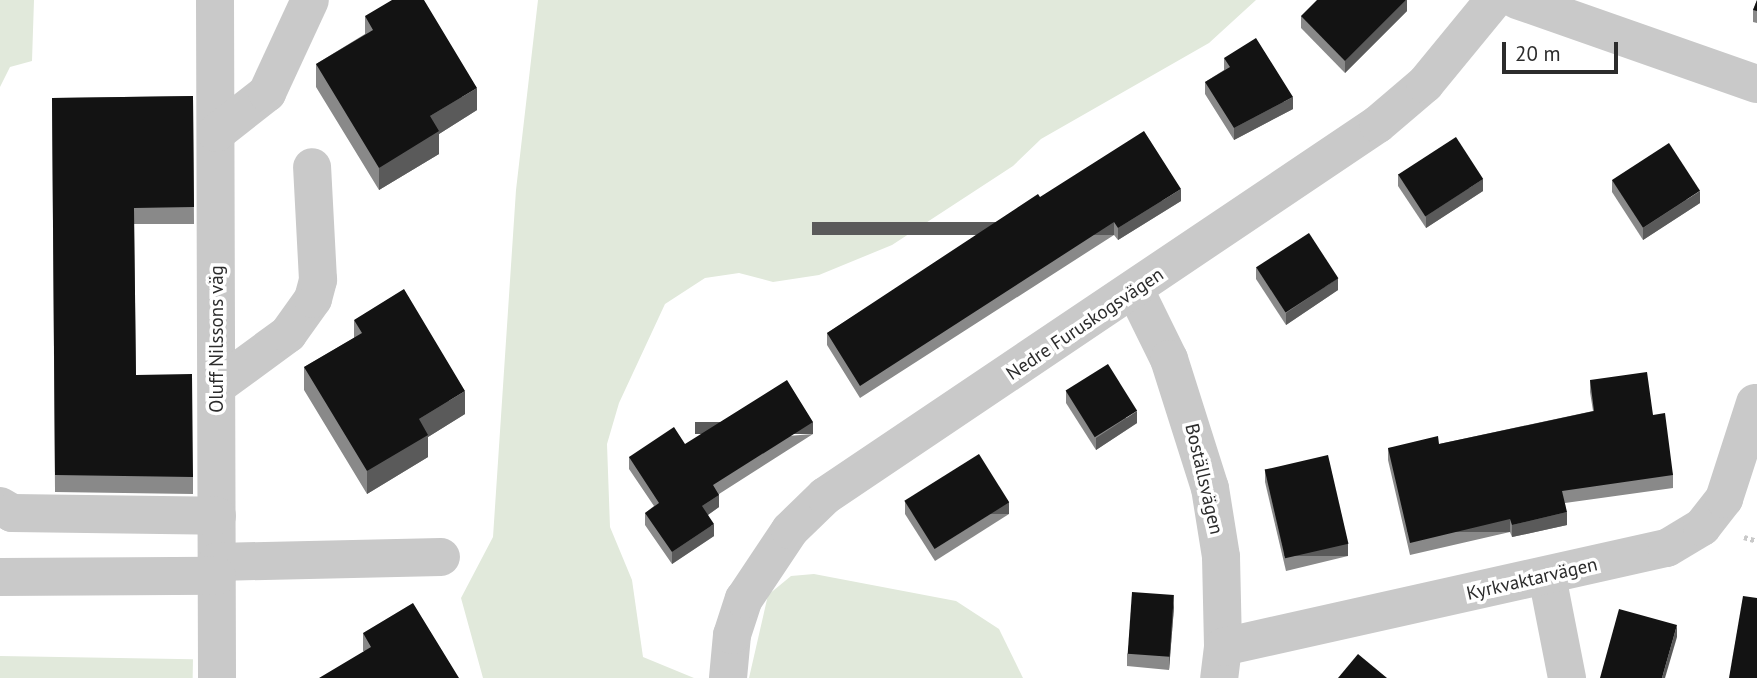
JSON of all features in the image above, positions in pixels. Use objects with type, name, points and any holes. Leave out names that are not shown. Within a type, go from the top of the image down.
[{"type":"street","name":"Oluff Nilssons väg","points":[[215,0],[217,678]]},
{"type":"street","points":[[216,133],[267,93],[310,0]]},
{"type":"street","name":"Nedre Furuskogsvägen","points":[[728,678],[732,635],[744,599],[762,568],[799,521],[825,496],[1135,290],[1378,124],[1425,84],[1494,0]]},
{"type":"street","points":[[1517,0],[1757,84]]},
{"type":"street","points":[[217,386],[288,334],[313,299],[318,280],[312,167]]},
{"type":"street","name":"Boställsvägen","points":[[1135,290],[1169,359],[1210,488],[1221,556],[1221,663]]},
{"type":"street","name":"Kyrkvaktarvägen","points":[[1221,663],[1547,576],[1667,548],[1703,527],[1724,499],[1755,403]]},
{"type":"street","points":[[0,506],[12,513],[217,516]]},
{"type":"street","points":[[0,577],[441,557]]},
{"type":"street","points":[[1547,576],[1567,678]]},
{"type":"shaded area","points":[[0,0],[34,0],[32,61],[10,67],[0,87]]},
{"type":"shaded area","points":[[538,0],[1256,0],[1209,43],[1041,139],[1013,166],[892,245],[819,275],[773,282],[739,273],[705,278],[665,304],[619,403],[607,444],[610,527],[632,580],[643,657],[694,678],[483,678],[461,598],[493,537],[516,190]]},
{"type":"shaded area","points":[[814,574],[956,601],[999,629],[1023,678],[749,678],[768,595],[791,576]]},
{"type":"shaded area","points":[[0,656],[193,659],[193,678],[0,678]]},
{"type":"building","points":[[392,0],[424,0],[477,88],[430,116],[439,131],[379,168],[316,64],[373,30],[365,16]]},
{"type":"building","points":[[1317,0],[1406,0],[1345,61],[1301,16]]},
{"type":"building","points":[[1256,38],[1293,97],[1234,128],[1205,82],[1230,67],[1224,58]]},
{"type":"building","points":[[193,96],[194,207],[134,208],[136,375],[192,374],[193,477],[55,475],[52,98]]},
{"type":"building","points":[[1144,131],[1181,189],[1118,228],[1114,222],[860,386],[827,333],[1038,194],[1040,197]]},
{"type":"building","points":[[1456,137],[1483,179],[1425,217],[1398,175]]},
{"type":"building","points":[[1669,143],[1700,191],[1643,228],[1612,180]]},
{"type":"building","points":[[1309,233],[1338,278],[1286,313],[1256,267]]},
{"type":"building","points":[[404,289],[465,391],[419,419],[428,435],[367,471],[304,367],[362,333],[354,320]]},
{"type":"building","points":[[1108,364],[1137,411],[1095,437],[1066,390]]},
{"type":"building","points":[[1647,372],[1653,415],[1665,413],[1673,475],[1562,491],[1567,512],[1512,525],[1510,519],[1410,543],[1388,448],[1438,436],[1439,444],[1594,411],[1590,380]]},
{"type":"building","points":[[787,380],[813,422],[713,485],[719,495],[702,506],[714,524],[672,552],[645,513],[659,503],[629,457],[674,427],[685,444]]},
{"type":"building","points":[[979,454],[1009,502],[935,549],[904,501]]},
{"type":"building","points":[[1328,455],[1348,544],[1285,558],[1265,470]]},
{"type":"building","points":[[1132,592],[1174,595],[1170,657],[1128,654]]},
{"type":"building","points":[[1743,596],[1757,598],[1757,678],[1729,678]]},
{"type":"building","points":[[413,603],[459,678],[319,678],[371,647],[363,633]]},
{"type":"building","points":[[1619,609],[1677,625],[1662,678],[1600,678]]},
{"type":"building","points":[[1358,654],[1387,678],[1338,678]]}]
